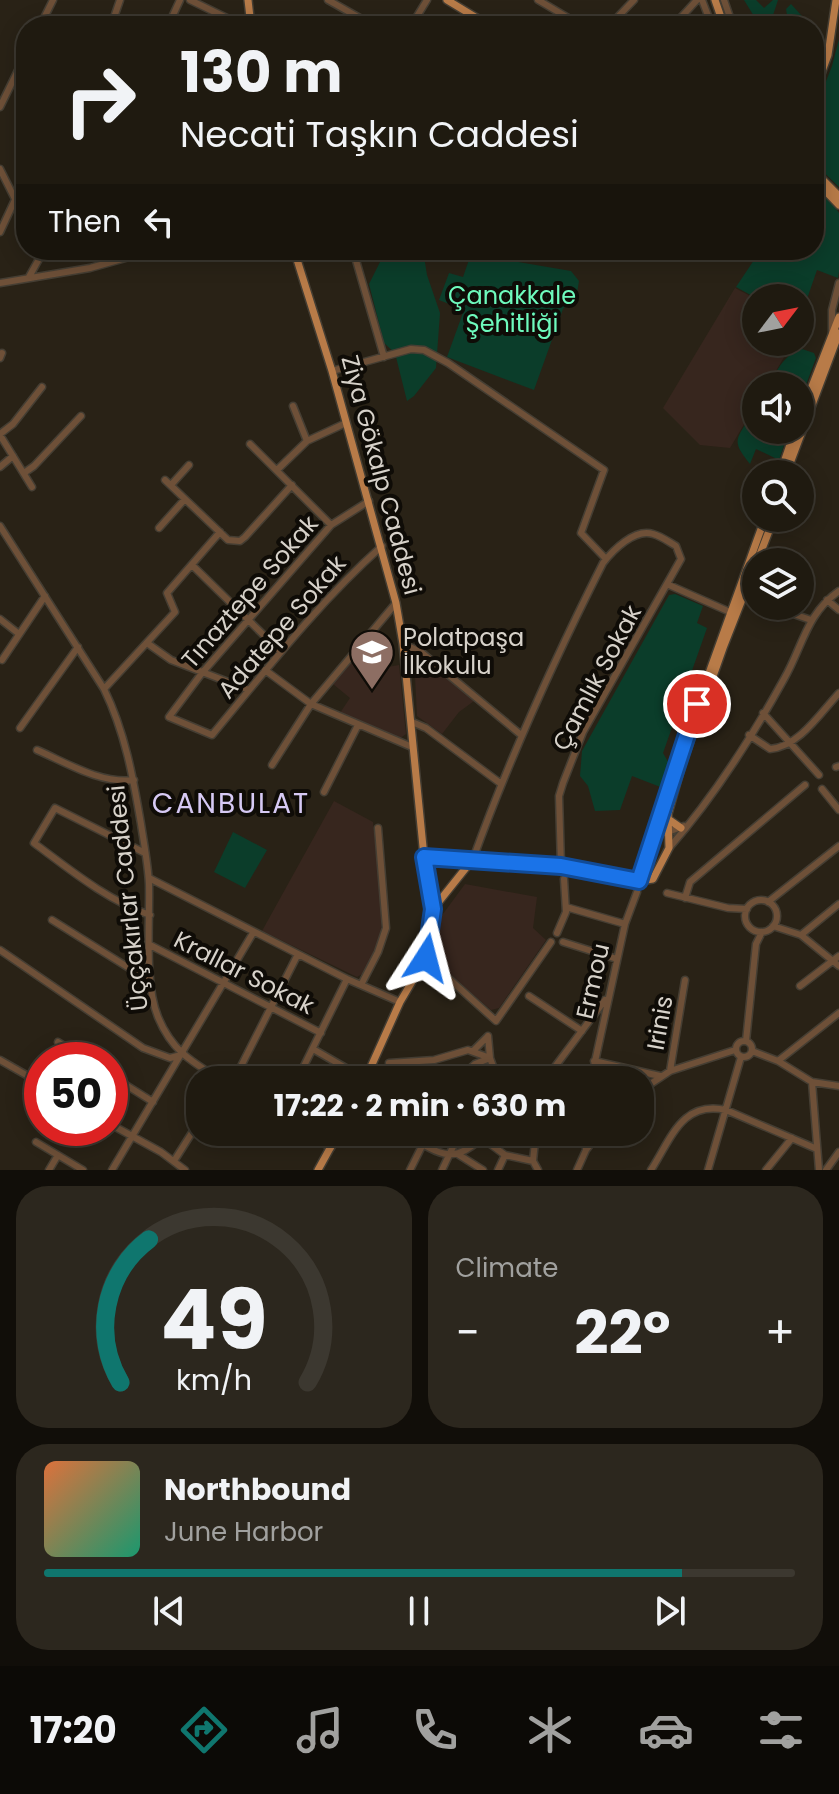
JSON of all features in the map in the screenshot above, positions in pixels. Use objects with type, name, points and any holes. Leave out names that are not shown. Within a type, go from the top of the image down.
[{"type":"main road","points":[[447,0],[457,3],[472,15]]},
{"type":"main road","points":[[824,66],[837,5]]},
{"type":"main road","points":[[824,181],[839,196]]},
{"type":"main road","points":[[824,189],[839,205]]},
{"type":"main road","name":"Ziya Gökalp Caddesi","points":[[297,260],[332,371],[396,603],[412,722],[424,857],[433,909]]},
{"type":"main road","points":[[788,460],[839,317]]},
{"type":"main road","points":[[814,383],[835,333]]},
{"type":"main road","points":[[639,881],[677,762],[760,532]]},
{"type":"main road","points":[[424,857],[561,866],[639,881],[653,879],[669,848],[668,819],[682,764],[742,600]]},
{"type":"main road","points":[[668,819],[681,828]]},
{"type":"main road","points":[[371,1066],[400,1002],[426,958],[433,909],[473,859]]},
{"type":"main road","points":[[318,1170],[331,1148]]},
{"type":"street","points":[[190,0],[223,16]]},
{"type":"street","points":[[328,0],[356,16]]},
{"type":"street","points":[[538,0],[565,16]]},
{"type":"street","points":[[619,16],[634,0]]},
{"type":"street","points":[[683,16],[700,0]]},
{"type":"street","points":[[0,107],[16,74]]},
{"type":"street","points":[[0,169],[15,199],[0,232]]},
{"type":"street","points":[[29,277],[38,260]]},
{"type":"street","points":[[0,283],[90,268],[117,260]]},
{"type":"street","points":[[356,260],[384,357]]},
{"type":"street","points":[[835,333],[832,310],[839,283]]},
{"type":"street","points":[[332,371],[411,349],[424,350],[448,363],[604,470],[581,533],[606,559],[520,734],[473,859]]},
{"type":"street","points":[[32,487],[0,435],[13,424],[42,387]]},
{"type":"street","points":[[293,406],[307,441]]},
{"type":"street","points":[[24,473],[81,416]]},
{"type":"street","points":[[277,470],[307,441],[346,423]]},
{"type":"street","points":[[250,444],[331,525]]},
{"type":"street","points":[[0,467],[13,456]]},
{"type":"street","points":[[189,465],[168,482],[228,540],[240,541],[292,485]]},
{"type":"street","points":[[159,528],[185,499]]},
{"type":"street","name":"Tınaztepe Sokak","points":[[212,735],[169,717],[202,673],[331,525],[369,501]]},
{"type":"street","name":"Üççakırlar Caddesi","points":[[0,526],[104,689],[120,726],[134,780],[149,878],[150,978],[157,1014],[181,1055]]},
{"type":"street","points":[[104,689],[175,612],[167,593],[220,532]]},
{"type":"street","name":"Çamlık Sokak","points":[[561,866],[559,796],[563,783],[590,719],[669,585],[681,559],[676,546],[651,533],[637,535],[606,559]]},
{"type":"street","name":"Adatepe Sokak","points":[[212,735],[350,574],[382,546]]},
{"type":"street","points":[[192,565],[281,652]]},
{"type":"street","points":[[669,585],[730,612]]},
{"type":"street","points":[[814,616],[839,591]]},
{"type":"street","points":[[2,660],[45,596]]},
{"type":"street","points":[[827,600],[839,610]]},
{"type":"street","points":[[272,765],[311,704],[396,603]]},
{"type":"street","points":[[0,619],[19,634]]},
{"type":"street","points":[[669,848],[691,822],[763,713],[784,679],[811,620]]},
{"type":"street","points":[[147,643],[171,660],[249,690]]},
{"type":"street","points":[[403,644],[421,652],[520,734]]},
{"type":"street","points":[[20,728],[78,647]]},
{"type":"street","points":[[265,670],[311,704],[412,747]]},
{"type":"street","points":[[749,735],[770,749],[792,742],[839,693]]},
{"type":"street","points":[[763,713],[819,775]]},
{"type":"street","points":[[412,722],[426,728],[500,783]]},
{"type":"street","points":[[324,792],[358,725]]},
{"type":"street","points":[[37,750],[106,779],[120,782],[134,780]]},
{"type":"street","points":[[685,898],[690,882],[805,785]]},
{"type":"street","points":[[822,789],[839,810]]},
{"type":"street","points":[[145,853],[55,808],[34,843],[72,872],[137,911],[150,915]]},
{"type":"street","points":[[654,837],[691,822]]},
{"type":"street","points":[[361,985],[384,940],[386,928],[378,828]]},
{"type":"street","points":[[768,902],[839,846]]},
{"type":"street","points":[[832,851],[839,860]]},
{"type":"street","points":[[149,878],[253,933],[400,1002]]},
{"type":"street","points":[[557,933],[566,907],[564,879]]},
{"type":"street","name":"Ermou","points":[[593,1066],[625,924],[637,892]]},
{"type":"street","points":[[667,893],[728,908],[747,909]]},
{"type":"street","points":[[756,944],[745,919],[747,909],[756,901],[768,902],[775,911],[773,926]]},
{"type":"street","points":[[801,935],[839,904]]},
{"type":"street","points":[[566,907],[625,924]]},
{"type":"street","points":[[52,920],[150,978]]},
{"type":"street","points":[[746,1041],[756,944],[762,932],[773,926],[801,935],[837,961],[800,986]]},
{"type":"street","points":[[751,928],[762,932]]},
{"type":"street","points":[[112,1170],[253,933]]},
{"type":"street","points":[[426,958],[496,1021],[551,942]]},
{"type":"street","points":[[563,942],[617,959]]},
{"type":"street","name":"Krallar Sokak","points":[[150,945],[321,1033]]},
{"type":"street","points":[[0,950],[143,1048],[170,1058],[181,1055],[199,1066]]},
{"type":"street","points":[[241,1066],[298,954]]},
{"type":"street","points":[[304,1066],[347,979]]},
{"type":"street","name":"Irinis","points":[[670,1071],[685,980]]},
{"type":"street","points":[[529,996],[582,1031]]},
{"type":"street","points":[[556,1066],[608,997]]},
{"type":"street","points":[[778,1061],[839,1013]]},
{"type":"street","points":[[389,1063],[434,1060],[473,1051],[488,1036],[493,1066]]},
{"type":"street","points":[[654,1080],[670,1071],[735,1050],[738,1043],[746,1041]]},
{"type":"street","points":[[735,1050],[741,1057],[748,1057],[752,1051],[746,1041]]},
{"type":"street","points":[[313,1049],[342,1066]]},
{"type":"street","points":[[473,1051],[490,1058]]},
{"type":"street","points":[[752,1051],[778,1061],[812,1082],[839,1086]]},
{"type":"street","points":[[708,1170],[741,1057]]},
{"type":"street","points":[[473,1066],[490,1058]]},
{"type":"street","points":[[0,1060],[24,1074]]},
{"type":"street","points":[[594,1061],[660,1076]]},
{"type":"street","points":[[812,1082],[819,1170]]},
{"type":"street","points":[[128,1086],[153,1102]]},
{"type":"street","points":[[651,1170],[682,1121],[688,1115],[711,1107],[726,1110],[817,1149]]},
{"type":"street","points":[[128,1134],[185,1170]]},
{"type":"street","points":[[766,1170],[792,1138]]},
{"type":"street","points":[[174,1161],[186,1142]]},
{"type":"street","points":[[43,1146],[83,1170]]},
{"type":"street","points":[[410,1170],[422,1146]]},
{"type":"street","points":[[428,1146],[459,1155],[483,1170]]},
{"type":"street","points":[[442,1170],[452,1146]]},
{"type":"street","points":[[459,1155],[471,1146]]},
{"type":"street","points":[[496,1146],[505,1155],[533,1161]]},
{"type":"street","points":[[535,1146],[533,1161],[538,1170]]},
{"type":"street","points":[[577,1170],[589,1146]]},
{"type":"street","points":[[826,1170],[839,1152]]},
{"type":"street","points":[[49,1170],[58,1155]]},
{"type":"street","points":[[498,1170],[505,1155]]},
{"type":"shaded area","points":[[735,288],[742,292],[742,356],[785,356],[775,372],[742,372],[742,428],[730,448],[700,445],[663,408]]},
{"type":"shaded area","name":"Polatpaşa İlkokulu","points":[[358,654],[376,669],[399,665],[406,734],[399,739],[340,713],[350,698],[333,684]]},
{"type":"shaded area","points":[[420,655],[474,701],[459,712],[442,734],[417,716],[414,657]]},
{"type":"shaded area","points":[[334,801],[373,822],[382,913],[380,941],[362,974],[357,977],[262,931]]},
{"type":"shaded area","points":[[465,884],[537,897],[533,928],[546,940],[499,1008],[491,1010],[439,966],[434,948],[440,918]]},
{"type":"green space","points":[[744,0],[756,0],[764,8],[773,0],[778,0],[773,16],[754,16]]},
{"type":"green space","points":[[791,4],[802,16],[782,16],[787,15],[786,9]]},
{"type":"green space","points":[[839,39],[839,187],[824,173],[824,86]]},
{"type":"green space","points":[[824,196],[832,203],[839,213],[838,278],[817,270],[812,284],[742,284],[742,290],[736,287],[754,260],[824,260]]},
{"type":"green space","points":[[381,260],[425,260],[440,313],[436,368],[407,401],[395,353],[384,343],[369,284]]},
{"type":"green space","name":"Çanakkale Şehitliği","points":[[469,260],[506,260],[571,271],[579,281],[577,293],[563,309],[534,390],[447,357],[464,310],[439,300],[449,273],[463,277]]},
{"type":"green space","points":[[814,353],[816,358],[811,372],[776,372],[790,356],[814,356]]},
{"type":"green space","points":[[741,431],[742,444],[784,444],[779,460],[756,449],[752,460],[747,460],[738,445]]},
{"type":"green space","points":[[675,594],[703,606],[697,623],[707,628],[663,753],[670,765],[663,788],[632,776],[620,810],[595,811],[588,786],[580,776],[582,751],[669,595]]},
{"type":"green space","points":[[233,832],[267,850],[245,888],[214,872]]},
{"type":"place","name":"Polatpaşa İlkokulu","points":[[372,691]]},
{"type":"district","name":"CANBULAT","points":[[231,803]]},
{"type":"route","points":[[426,958],[432,936],[433,909],[424,857],[561,866],[639,881],[697,704]]}]
